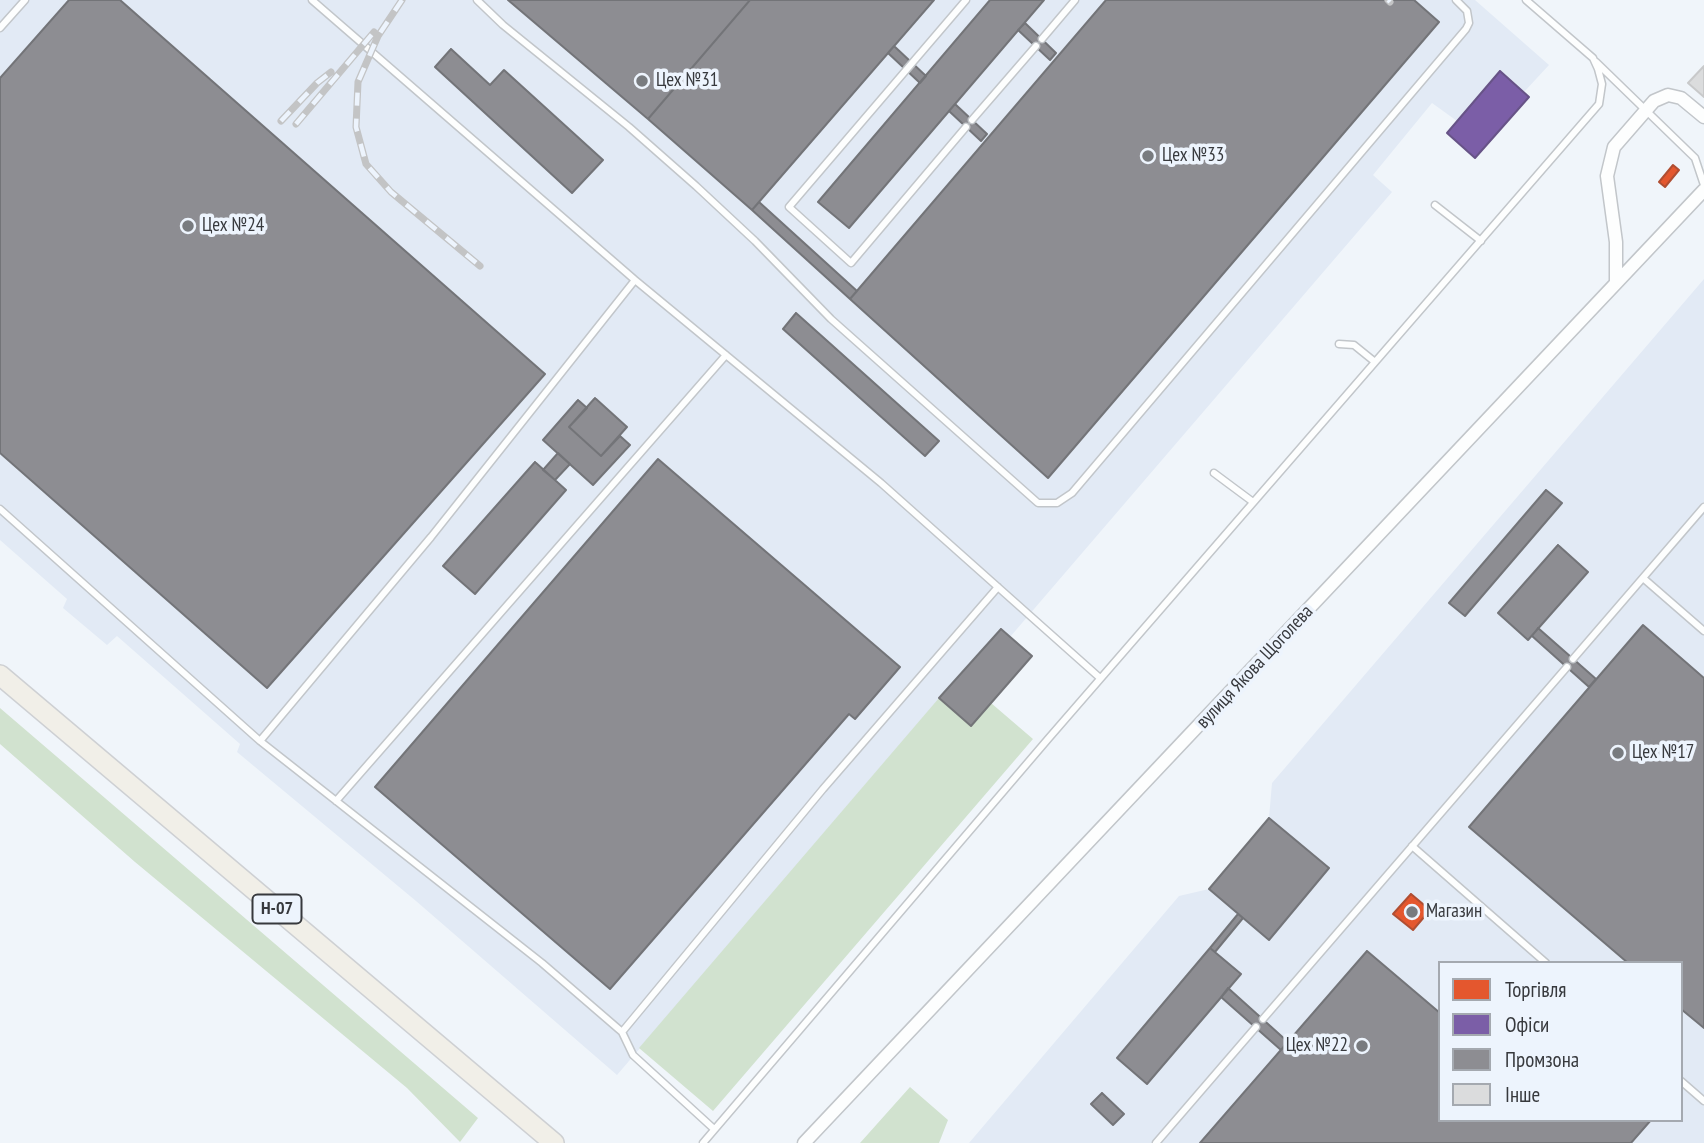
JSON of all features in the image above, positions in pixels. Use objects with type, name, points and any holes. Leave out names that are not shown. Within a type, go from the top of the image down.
[{"type":"main road","name":"Н-07","points":[[0,675],[554,1143]]},
{"type":"street","points":[[1616,284],[1616,242],[1607,176],[1614,147],[1654,101],[1668,95],[1681,98],[1704,117]]},
{"type":"street","name":"вулиця Якова Щоголева","points":[[804,1143],[1616,284],[1704,187]]},
{"type":"lane","points":[[0,28],[25,0]]},
{"type":"lane","points":[[312,0],[635,280],[881,483],[1100,678]]},
{"type":"lane","points":[[477,0],[503,25],[629,127],[696,186],[755,241],[831,319],[1001,473],[1038,503],[1057,503],[1072,493],[1466,29],[1469,23],[1467,11],[1456,0]]},
{"type":"lane","points":[[966,0],[789,207],[851,263],[966,127]]},
{"type":"lane","points":[[1042,39],[1075,0]]},
{"type":"lane","points":[[1527,0],[1592,58],[1695,158],[1704,187]]},
{"type":"lane","points":[[972,120],[1035,46]]},
{"type":"lane","points":[[703,1143],[1100,678],[1599,104],[1602,84],[1592,58]]},
{"type":"lane","points":[[1435,205],[1481,241]]},
{"type":"lane","points":[[260,741],[431,537],[635,280]]},
{"type":"lane","points":[[1339,344],[1354,345],[1375,362]]},
{"type":"lane","points":[[336,801],[726,355]]},
{"type":"lane","points":[[1214,473],[1253,502]]},
{"type":"lane","points":[[1573,659],[1704,507]]},
{"type":"lane","points":[[0,509],[260,741],[542,963],[622,1032],[633,1055],[715,1129]]},
{"type":"lane","points":[[1643,578],[1704,631]]},
{"type":"lane","points":[[622,1032],[823,789],[998,587]]},
{"type":"lane","points":[[1263,1018],[1567,667]]},
{"type":"lane","points":[[1412,846],[1544,961]]},
{"type":"lane","points":[[1156,1143],[1256,1027]]},
{"type":"lane","points":[[1683,1083],[1704,1101]]},
{"type":"shaded area","points":[[0,0],[1475,0],[1549,65],[1524,92],[1500,72],[1457,121],[1432,103],[1373,175],[1392,192],[1010,637],[971,726],[939,699],[617,1075],[416,901],[237,752],[240,744],[117,636],[107,645],[63,608],[67,599],[0,540]]},
{"type":"shaded area","points":[[1704,279],[1704,1143],[969,1143],[1179,896],[1209,889],[1269,818],[1272,783]]},
{"type":"green space","points":[[939,698],[971,726],[991,703],[1033,739],[713,1111],[639,1048]]},
{"type":"green space","points":[[0,708],[478,1118],[460,1142],[407,1088],[135,862],[0,744]]},
{"type":"green space","points":[[910,1087],[948,1120],[939,1143],[860,1143]]},
{"type":"building: Торгівля","points":[[1673,165],[1679,170],[1665,187],[1659,182]]},
{"type":"building: Торгівля","name":"Магазин","points":[[1411,894],[1430,910],[1413,930],[1393,914]]},
{"type":"building: Офіси","points":[[1500,71],[1529,97],[1475,158],[1447,133]]},
{"type":"building: Промзона","name":"Цех №24","points":[[69,0],[120,0],[545,374],[267,688],[0,453],[0,78]]},
{"type":"building: Промзона","name":"Цех №31","points":[[508,0],[750,0],[648,119]]},
{"type":"building: Промзона","points":[[750,0],[934,0],[752,210],[648,119]]},
{"type":"building: Промзона","points":[[990,0],[1044,0],[849,228],[818,202]]},
{"type":"building: Промзона","name":"Цех №33","points":[[1106,0],[1414,0],[1439,22],[1048,478],[850,299]]},
{"type":"building: Промзона","points":[[1025,23],[1056,53],[1050,60],[1018,30]]},
{"type":"building: Промзона","points":[[894,46],[926,76],[920,83],[888,53]]},
{"type":"building: Промзона","points":[[451,49],[490,85],[504,70],[603,160],[572,193],[435,67]]},
{"type":"building: Промзона","points":[[955,104],[987,134],[981,141],[949,111]]},
{"type":"building: Промзона","points":[[759,202],[857,291],[850,299],[752,210]]},
{"type":"building: Промзона","points":[[796,313],[939,441],[925,456],[783,329]]},
{"type":"building: Промзона","points":[[595,398],[627,427],[601,456],[569,427]]},
{"type":"building: Промзона","points":[[578,400],[587,408],[569,427],[601,456],[620,436],[630,445],[593,485],[543,440]]},
{"type":"building: Промзона","points":[[558,453],[570,464],[555,480],[543,470]]},
{"type":"building: Промзона","points":[[658,459],[900,667],[855,719],[849,714],[610,989],[375,787]]},
{"type":"building: Промзона","points":[[535,462],[566,490],[475,594],[443,566]]},
{"type":"building: Промзона","points":[[1546,490],[1562,503],[1465,616],[1449,603]]},
{"type":"building: Промзона","points":[[1558,545],[1588,572],[1528,640],[1498,613]]},
{"type":"building: Промзона","name":"Цех №17","points":[[1643,625],[1704,678],[1704,1028],[1683,1011],[1683,961],[1626,961],[1469,827]]},
{"type":"building: Промзона","points":[[1538,628],[1596,679],[1589,687],[1532,636]]},
{"type":"building: Промзона","points":[[1001,629],[1032,656],[971,726],[939,698]]},
{"type":"building: Промзона","points":[[1269,818],[1329,868],[1269,940],[1209,889]]},
{"type":"building: Промзона","points":[[1238,914],[1243,918],[1215,952],[1210,948]]},
{"type":"building: Промзона","points":[[1210,948],[1241,974],[1147,1084],[1117,1058]]},
{"type":"building: Промзона","name":"Цех №22","points":[[1367,951],[1438,1011],[1438,1122],[1649,1122],[1631,1143],[1200,1143]]},
{"type":"building: Промзона","points":[[1228,988],[1288,1042],[1281,1050],[1221,997]]},
{"type":"building: Промзона","points":[[1102,1093],[1124,1114],[1113,1125],[1091,1104]]},
{"type":"building: Інше","points":[[1704,66],[1704,97],[1688,83]]},
{"type":"railway","points":[[402,0],[378,36],[358,82],[356,127],[366,164],[391,192],[480,266]]},
{"type":"railway","points":[[296,124],[374,32]]},
{"type":"railway","points":[[281,121],[331,72]]},
{"type":"place","name":"Цех №31","points":[[642,81]]},
{"type":"place","name":"Цех №33","points":[[1148,156]]},
{"type":"place","name":"Цех №24","points":[[188,226]]},
{"type":"place","name":"Цех №17","points":[[1618,753]]},
{"type":"place","name":"Магазин","points":[[1412,912]]},
{"type":"place","name":"Цех №22","points":[[1362,1046]]}]
